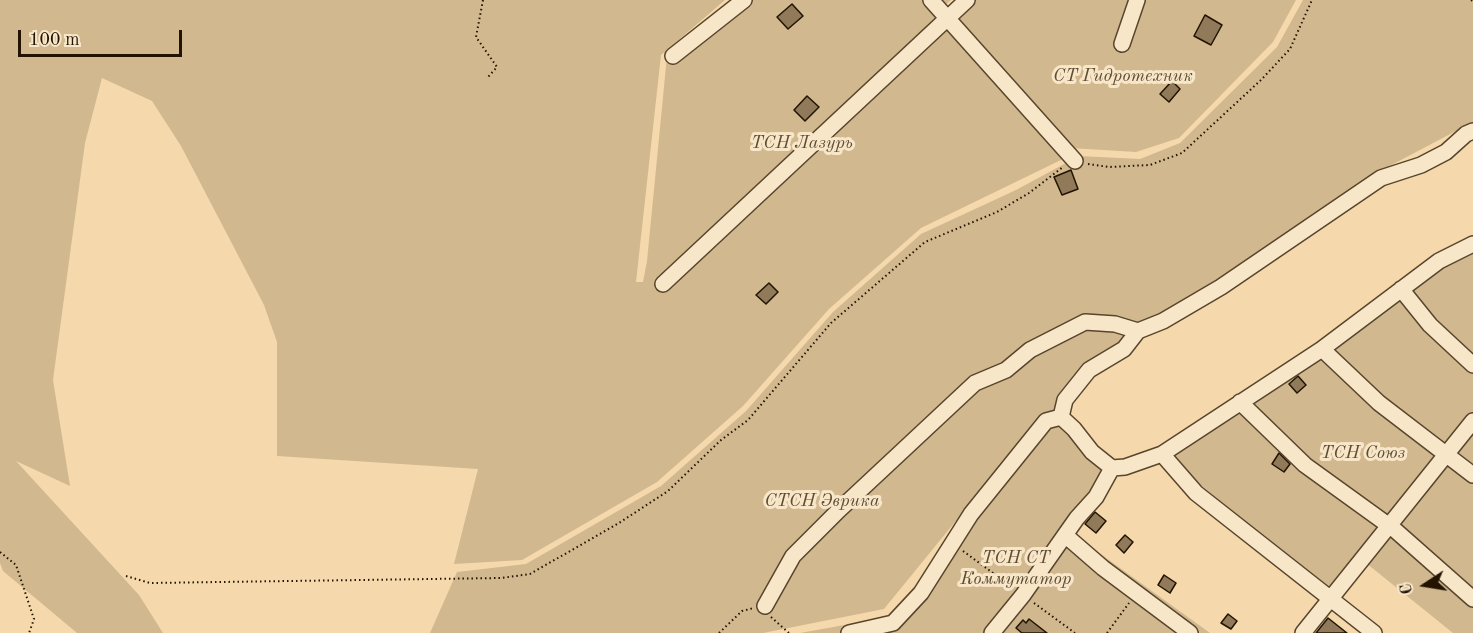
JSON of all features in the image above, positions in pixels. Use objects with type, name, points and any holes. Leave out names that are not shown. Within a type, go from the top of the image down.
[{"type":"street","points":[[673,56],[744,0]]},
{"type":"street","points":[[931,0],[1075,161]]},
{"type":"street","points":[[663,284],[967,0]]},
{"type":"street","points":[[1122,44],[1137,0]]},
{"type":"street","points":[[1062,417],[1065,400],[1089,370],[1124,349],[1138,332],[1163,321],[1221,287],[1381,178],[1421,165],[1446,152],[1466,134],[1473,131]]},
{"type":"street","points":[[1062,417],[1092,452],[1112,468],[1125,467],[1162,454],[1184,437],[1322,349],[1439,261],[1473,244]]},
{"type":"street","points":[[1401,289],[1430,325],[1473,365]]},
{"type":"street","points":[[765,606],[793,556],[838,510],[975,383],[1006,370],[1030,350],[1085,322],[1115,324],[1138,332]]},
{"type":"street","points":[[1322,349],[1379,403],[1473,475]]},
{"type":"street","points":[[1240,402],[1305,465],[1388,525],[1473,599]]},
{"type":"street","points":[[849,633],[893,623],[921,593],[971,514],[1034,436],[1047,421],[1062,417]]},
{"type":"street","points":[[1303,633],[1473,421]]},
{"type":"street","points":[[1162,454],[1196,493],[1374,633]]},
{"type":"street","points":[[992,633],[1023,595],[1077,518],[1096,497],[1112,468]]},
{"type":"street","points":[[1065,535],[1103,568],[1190,633]]},
{"type":"path","points":[[483,0],[476,37],[497,67],[488,77]]},
{"type":"path","points":[[126,576],[150,583],[501,578],[530,574],[619,523],[668,491],[721,440],[748,420],[831,323],[925,242],[997,212],[1029,193],[1058,169],[1075,161],[1108,167],[1150,165],[1182,153],[1261,80],[1290,49],[1312,0]]},
{"type":"path","points":[[953,543],[1075,633]]},
{"type":"path","points":[[0,552],[16,565],[34,619],[29,633]]},
{"type":"path","points":[[1107,633],[1137,594]]},
{"type":"path","points":[[719,633],[742,611],[765,606],[770,616],[789,633]]},
{"type":"green space","name":"ТСН Лазурь","points":[[0,0],[725,0],[661,55],[636,282],[643,282],[647,261],[667,56],[734,0],[951,0],[936,13],[1065,158],[921,228],[829,309],[743,406],[657,482],[522,560],[454,564],[478,469],[277,456],[277,342],[264,305],[181,146],[152,101],[102,78],[85,143],[53,380],[70,486],[16,461],[139,595],[163,633],[77,633],[3,571],[0,563]]},
{"type":"green space","name":"СТ Гидротехник","points":[[960,0],[1296,0],[1273,42],[1179,138],[1136,152],[1070,148],[949,9]]},
{"type":"green space","name":"СТСН Эврика","points":[[1303,0],[1473,0],[1473,122],[1382,170],[1261,253],[1126,334],[1056,410],[1030,430],[884,609],[763,633],[430,633],[457,572],[526,564],[661,486],[746,411],[833,312],[921,234],[1016,190],[1079,156],[1140,159],[1180,143],[1277,47]]},
{"type":"green space","name":"ТСН Союз","points":[[1473,248],[1473,633],[1453,633],[1366,563],[1337,600],[1168,457],[1399,295]]},
{"type":"green space","name":"ТСН СТ Коммутатор","points":[[1060,423],[1114,477],[1073,534],[1210,633],[800,633],[889,617],[1051,425]]},
{"type":"building","points":[[792,4],[803,16],[788,29],[777,17]]},
{"type":"building","points":[[1205,15],[1222,25],[1211,45],[1194,36]]},
{"type":"building","points":[[1172,81],[1180,89],[1169,102],[1160,94]]},
{"type":"building","points":[[807,96],[819,107],[805,121],[794,110]]},
{"type":"building","points":[[1071,170],[1078,189],[1062,195],[1054,177]]},
{"type":"building","points":[[769,283],[778,292],[766,304],[756,295]]},
{"type":"building","points":[[1298,376],[1306,385],[1297,393],[1289,384]]},
{"type":"building","points":[[1279,453],[1290,464],[1284,472],[1272,464]]},
{"type":"building","points":[[1095,512],[1106,521],[1096,533],[1085,524]]},
{"type":"building","points":[[1125,535],[1133,542],[1124,553],[1116,545]]},
{"type":"building","points":[[1164,575],[1176,583],[1170,593],[1158,585]]},
{"type":"building","points":[[1228,614],[1237,621],[1231,629],[1221,623]]},
{"type":"building","points":[[1328,618],[1347,633],[1316,633]]},
{"type":"building","points":[[1029,619],[1047,633],[1022,633],[1016,628],[1023,620],[1026,623]]}]
